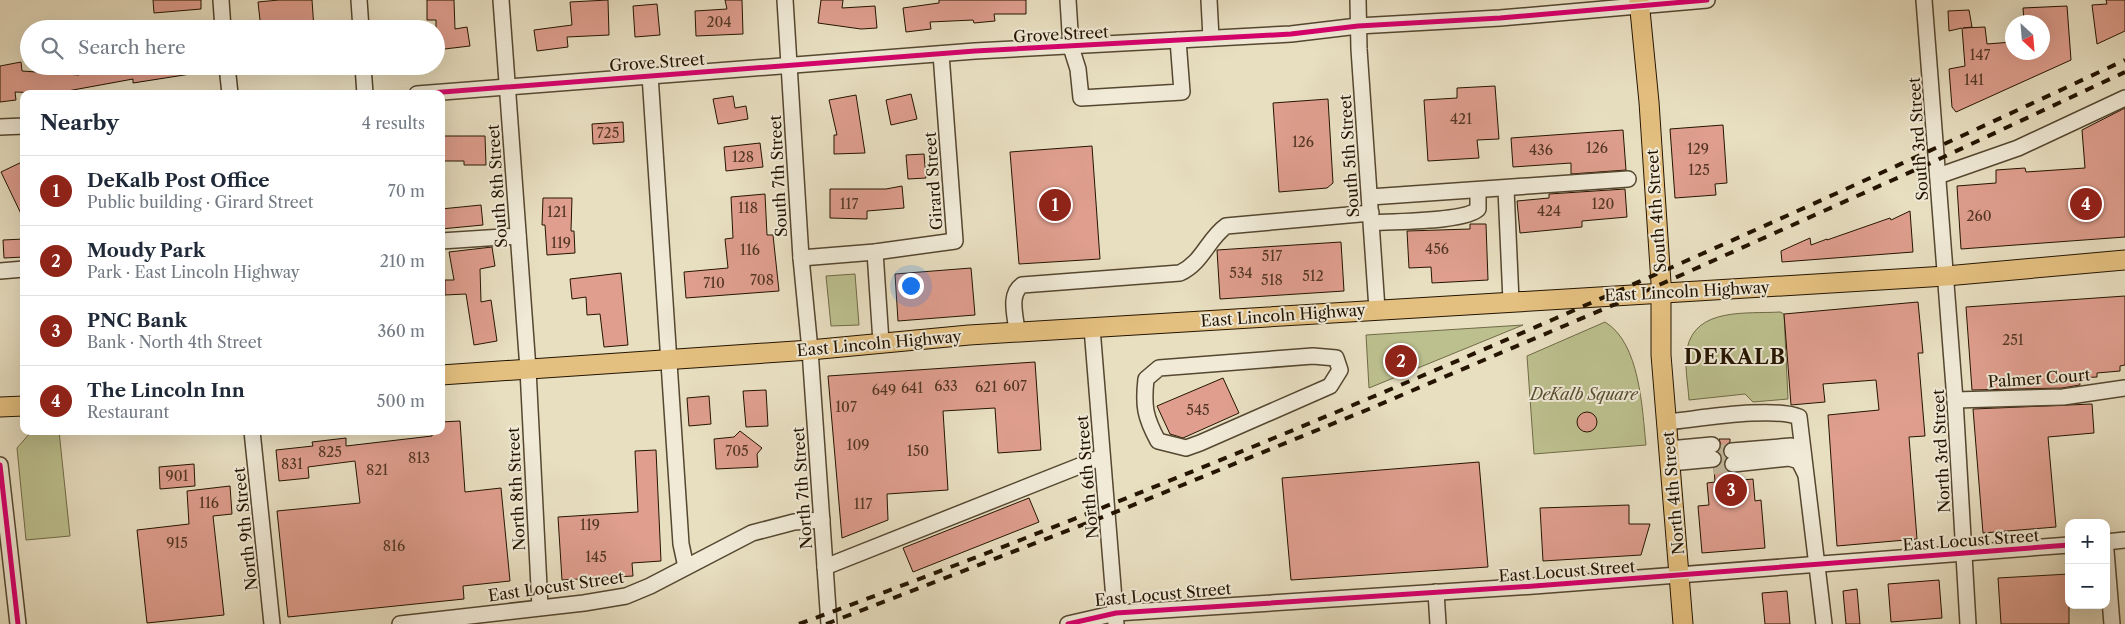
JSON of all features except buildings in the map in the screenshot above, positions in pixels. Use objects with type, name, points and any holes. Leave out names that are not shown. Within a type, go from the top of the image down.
[{"type":"main road","name":"South 4th Street","points":[[1639,3],[1649,102],[1661,293],[1661,346],[1667,422]]},
{"type":"main road","name":"East Lincoln Highway","points":[[445,375],[810,350],[881,342],[1017,332],[1946,276],[2125,260]]},
{"type":"main road","points":[[0,407],[20,406]]},
{"type":"main road","name":"North 4th Street","points":[[1667,422],[1683,624]]},
{"type":"street","points":[[220,0],[223,20]]},
{"type":"street","points":[[359,0],[360,20]]},
{"type":"street","name":"South 8th Street","points":[[501,0],[528,368]]},
{"type":"street","name":"South 7th Street","points":[[785,0],[801,258],[810,350]]},
{"type":"street","points":[[1068,0],[1071,47],[1078,69],[1081,98],[1182,92],[1178,40]]},
{"type":"street","points":[[1209,0],[1211,38]]},
{"type":"street","name":"South 5th Street","points":[[1358,0],[1358,26],[1377,309]]},
{"type":"street","name":"Grove Street","points":[[445,92],[941,54],[1291,34],[1358,26],[1500,18],[1639,3],[1707,0]]},
{"type":"street","name":"South 3rd Street","points":[[1924,0],[1946,276]]},
{"type":"street","name":"Girard Street","points":[[801,258],[875,252],[955,241],[941,54]]},
{"type":"street","points":[[228,75],[230,90]]},
{"type":"street","points":[[363,75],[364,90]]},
{"type":"street","points":[[650,75],[681,544],[686,567]]},
{"type":"street","points":[[1938,176],[2018,148],[2125,98]]},
{"type":"street","points":[[0,127],[20,126]]},
{"type":"street","points":[[1370,197],[1478,191],[1628,179]]},
{"type":"street","points":[[1506,189],[1511,301]]},
{"type":"street","points":[[1017,332],[1014,299],[1016,289],[1022,285],[1180,272],[1200,259],[1218,231],[1234,224],[1371,218],[1450,218],[1474,214],[1478,209],[1478,191]]},
{"type":"street","points":[[445,240],[518,236]]},
{"type":"street","points":[[875,252],[881,342]]},
{"type":"street","points":[[0,271],[20,269]]},
{"type":"street","name":"North 3rd Street","points":[[1946,276],[1968,624]]},
{"type":"street","name":"North 6th Street","points":[[1092,328],[1116,619]]},
{"type":"street","name":"North 7th Street","points":[[810,350],[829,624]]},
{"type":"street","points":[[1313,356],[1336,358],[1340,370],[1330,386],[1186,448],[1158,441],[1147,422],[1144,404],[1146,379],[1159,368],[1175,365],[1313,356]]},
{"type":"street","name":"North 8th Street","points":[[528,368],[540,607]]},
{"type":"street","name":"Palmer Court","points":[[1955,400],[2063,397],[2125,388]]},
{"type":"street","points":[[1667,422],[1772,412],[1799,417],[1824,624]]},
{"type":"street","name":"North 9th Street","points":[[252,435],[272,624]]},
{"type":"street","points":[[1791,446],[1799,448],[1804,458],[1800,461],[1790,458],[1732,454],[1791,446]]},
{"type":"street","points":[[1670,460],[1712,456],[1670,460]]},
{"type":"street","points":[[825,567],[1102,457]]},
{"type":"street","points":[[0,465],[4,535],[18,624]]},
{"type":"street","name":"East Locust Street","points":[[400,624],[626,596],[650,586],[752,533],[794,522],[822,520]]},
{"type":"street","points":[[2110,542],[2125,540]]},
{"type":"street","name":"East Locust Street","points":[[1068,624],[1436,592],[2065,545]]},
{"type":"street","points":[[2107,564],[2112,624]]},
{"type":"street","points":[[1436,592],[1438,624]]},
{"type":"green space","points":[[855,274],[859,325],[831,326],[826,276]]},
{"type":"green space","points":[[1780,312],[1784,314],[1788,399],[1753,402],[1745,394],[1689,400],[1686,355],[1692,335],[1700,326],[1711,319],[1724,316]]},
{"type":"green space","name":"DeKalb Square","points":[[1605,322],[1617,332],[1626,345],[1632,360],[1640,395],[1646,445],[1534,454],[1527,356]]},
{"type":"green space","points":[[1523,325],[1369,388],[1366,335]]},
{"type":"green space","points":[[28,435],[59,435],[70,536],[26,540],[17,448]]},
{"type":"tunnel","points":[[1712,453],[1732,451]]},
{"type":"tunnel","points":[[1713,467],[1733,464]]},
{"type":"railway","points":[[799,624],[1135,495],[1468,356],[1798,211],[2125,60]]},
{"type":"railway","points":[[826,624],[1126,508],[1369,409],[1639,294],[1935,161],[2125,72]]},
{"type":"cycle path","points":[[445,92],[975,51],[1291,34],[1358,26],[1500,18],[1707,0]]},
{"type":"cycle path","points":[[0,465],[18,624]]},
{"type":"cycle path","points":[[1068,624],[1116,613],[1534,586],[2065,545]]},
{"type":"place","name":"The Lincoln Inn","points":[[2086,204]]},
{"type":"place","name":"DeKalb Post Office","points":[[1055,205]]},
{"type":"place","name":"Moudy Park","points":[[1401,361]]},
{"type":"place","name":"PNC Bank","points":[[1731,490]]},
{"type":"district","name":"DEKALB","points":[[1735,357]]}]
